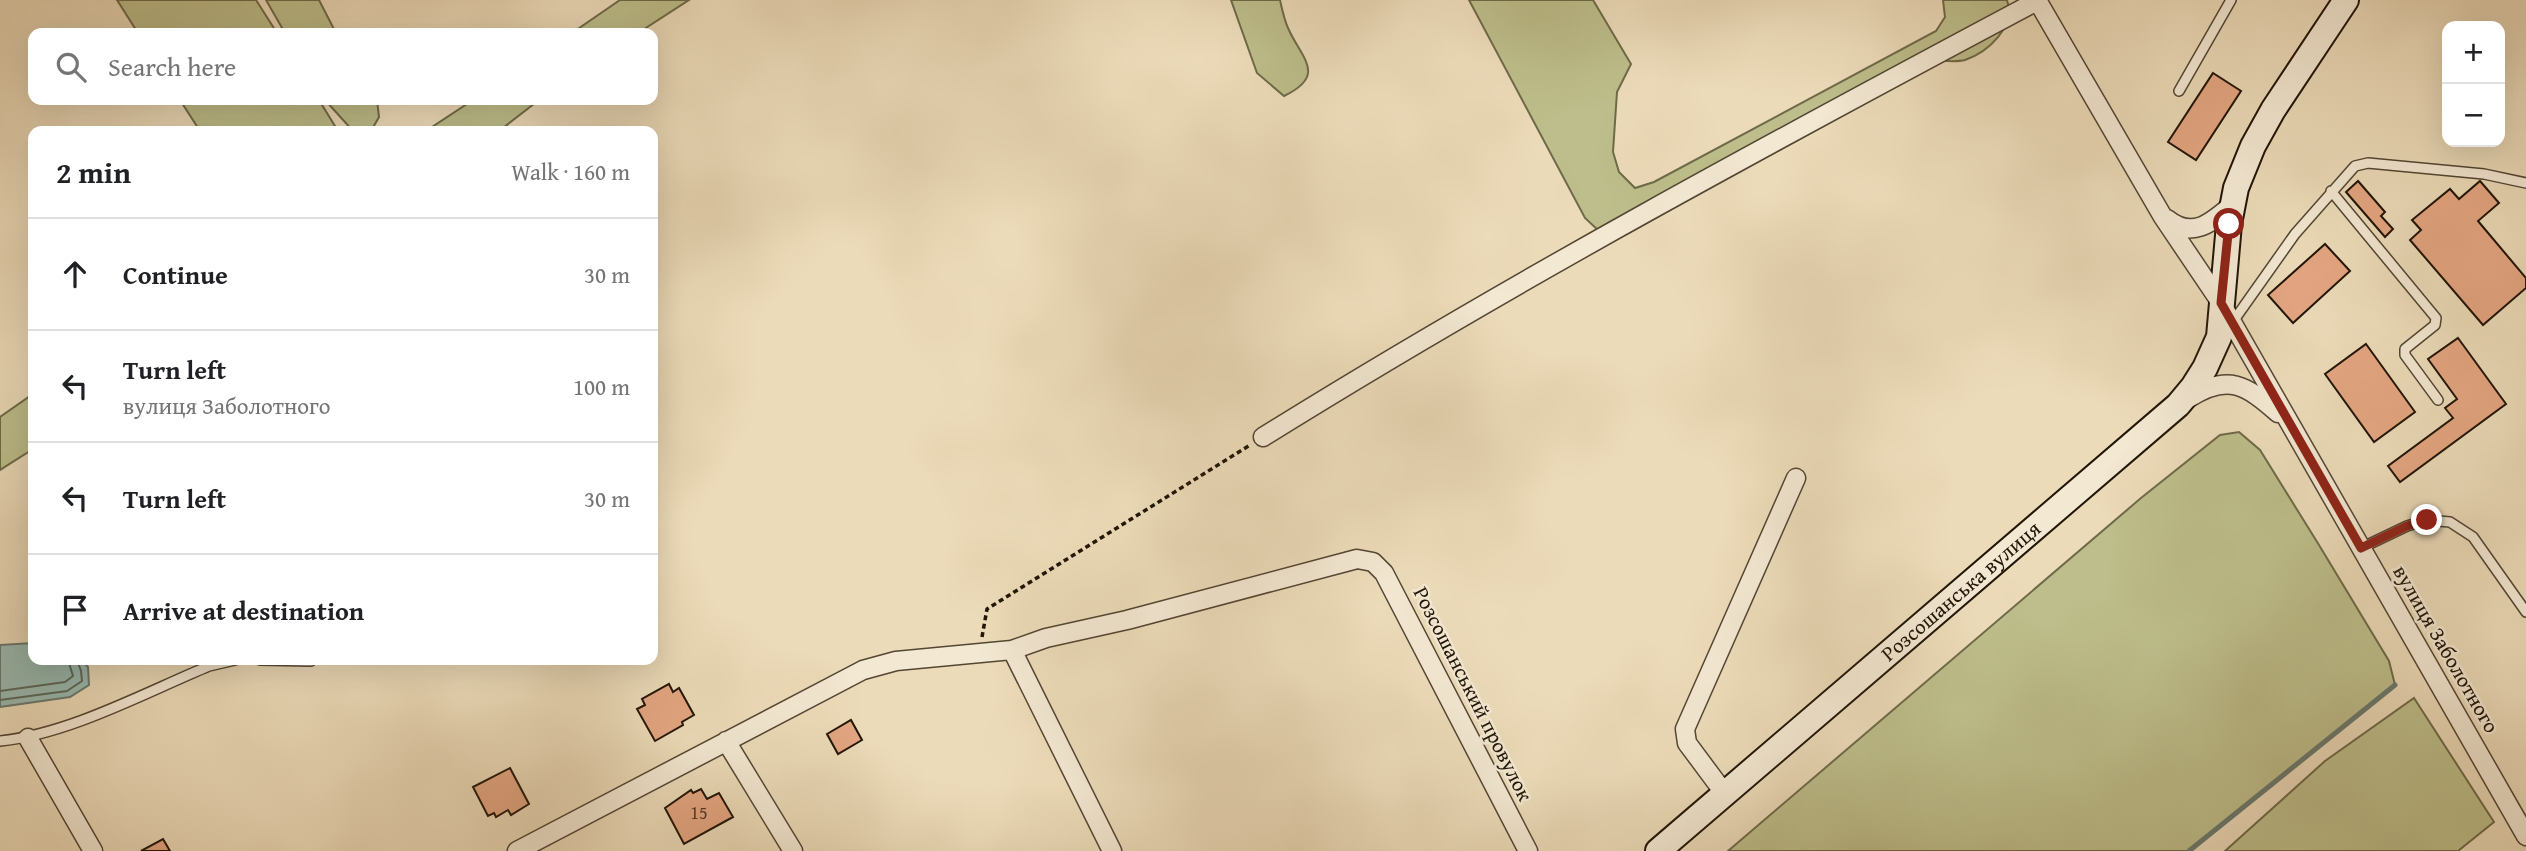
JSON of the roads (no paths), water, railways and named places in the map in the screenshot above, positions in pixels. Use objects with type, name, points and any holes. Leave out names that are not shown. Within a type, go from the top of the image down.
[{"type":"street","name":"Розсошанська вулиця","points":[[1658,851],[2178,405],[2193,387],[2205,368],[2224,321],[2236,188],[2253,146],[2273,110],[2346,0]]},
{"type":"street","points":[[1263,437],[1568,256],[2037,1]]},
{"type":"street","name":"вулиця Заболотного","points":[[2037,1],[2224,321],[2289,422],[2526,836]]},
{"type":"street","points":[[2164,216],[2175,226],[2188,230],[2202,226],[2233,204]]},
{"type":"street","points":[[2178,405],[2204,388],[2214,384],[2228,384],[2260,397],[2289,422]]},
{"type":"street","points":[[1725,794],[1686,743],[1685,729],[1796,478]]},
{"type":"street","name":"Розсошанський провулок","points":[[1012,650],[1046,638],[1127,620],[1357,559],[1373,562],[1384,573],[1528,851]]},
{"type":"street","points":[[517,851],[863,670],[896,661],[1012,650],[1112,851]]},
{"type":"street","points":[[28,738],[93,851]]},
{"type":"street","points":[[726,741],[793,851]]},
{"type":"lane","points":[[2179,91],[2231,0]]},
{"type":"lane","points":[[2224,321],[2331,191],[2355,166],[2368,163],[2484,174],[2526,183]]},
{"type":"lane","points":[[2331,191],[2436,318],[2435,325],[2405,349],[2405,355],[2438,400]]},
{"type":"lane","points":[[2361,548],[2407,526],[2427,520],[2450,522],[2473,537],[2526,612]]},
{"type":"lane","points":[[0,741],[28,738],[58,730],[213,665]]},
{"type":"water","points":[[28,643],[28,665],[86,665],[89,685],[70,697],[0,707],[0,645]]},
{"type":"waterway","points":[[2189,851],[2395,685]]}]
